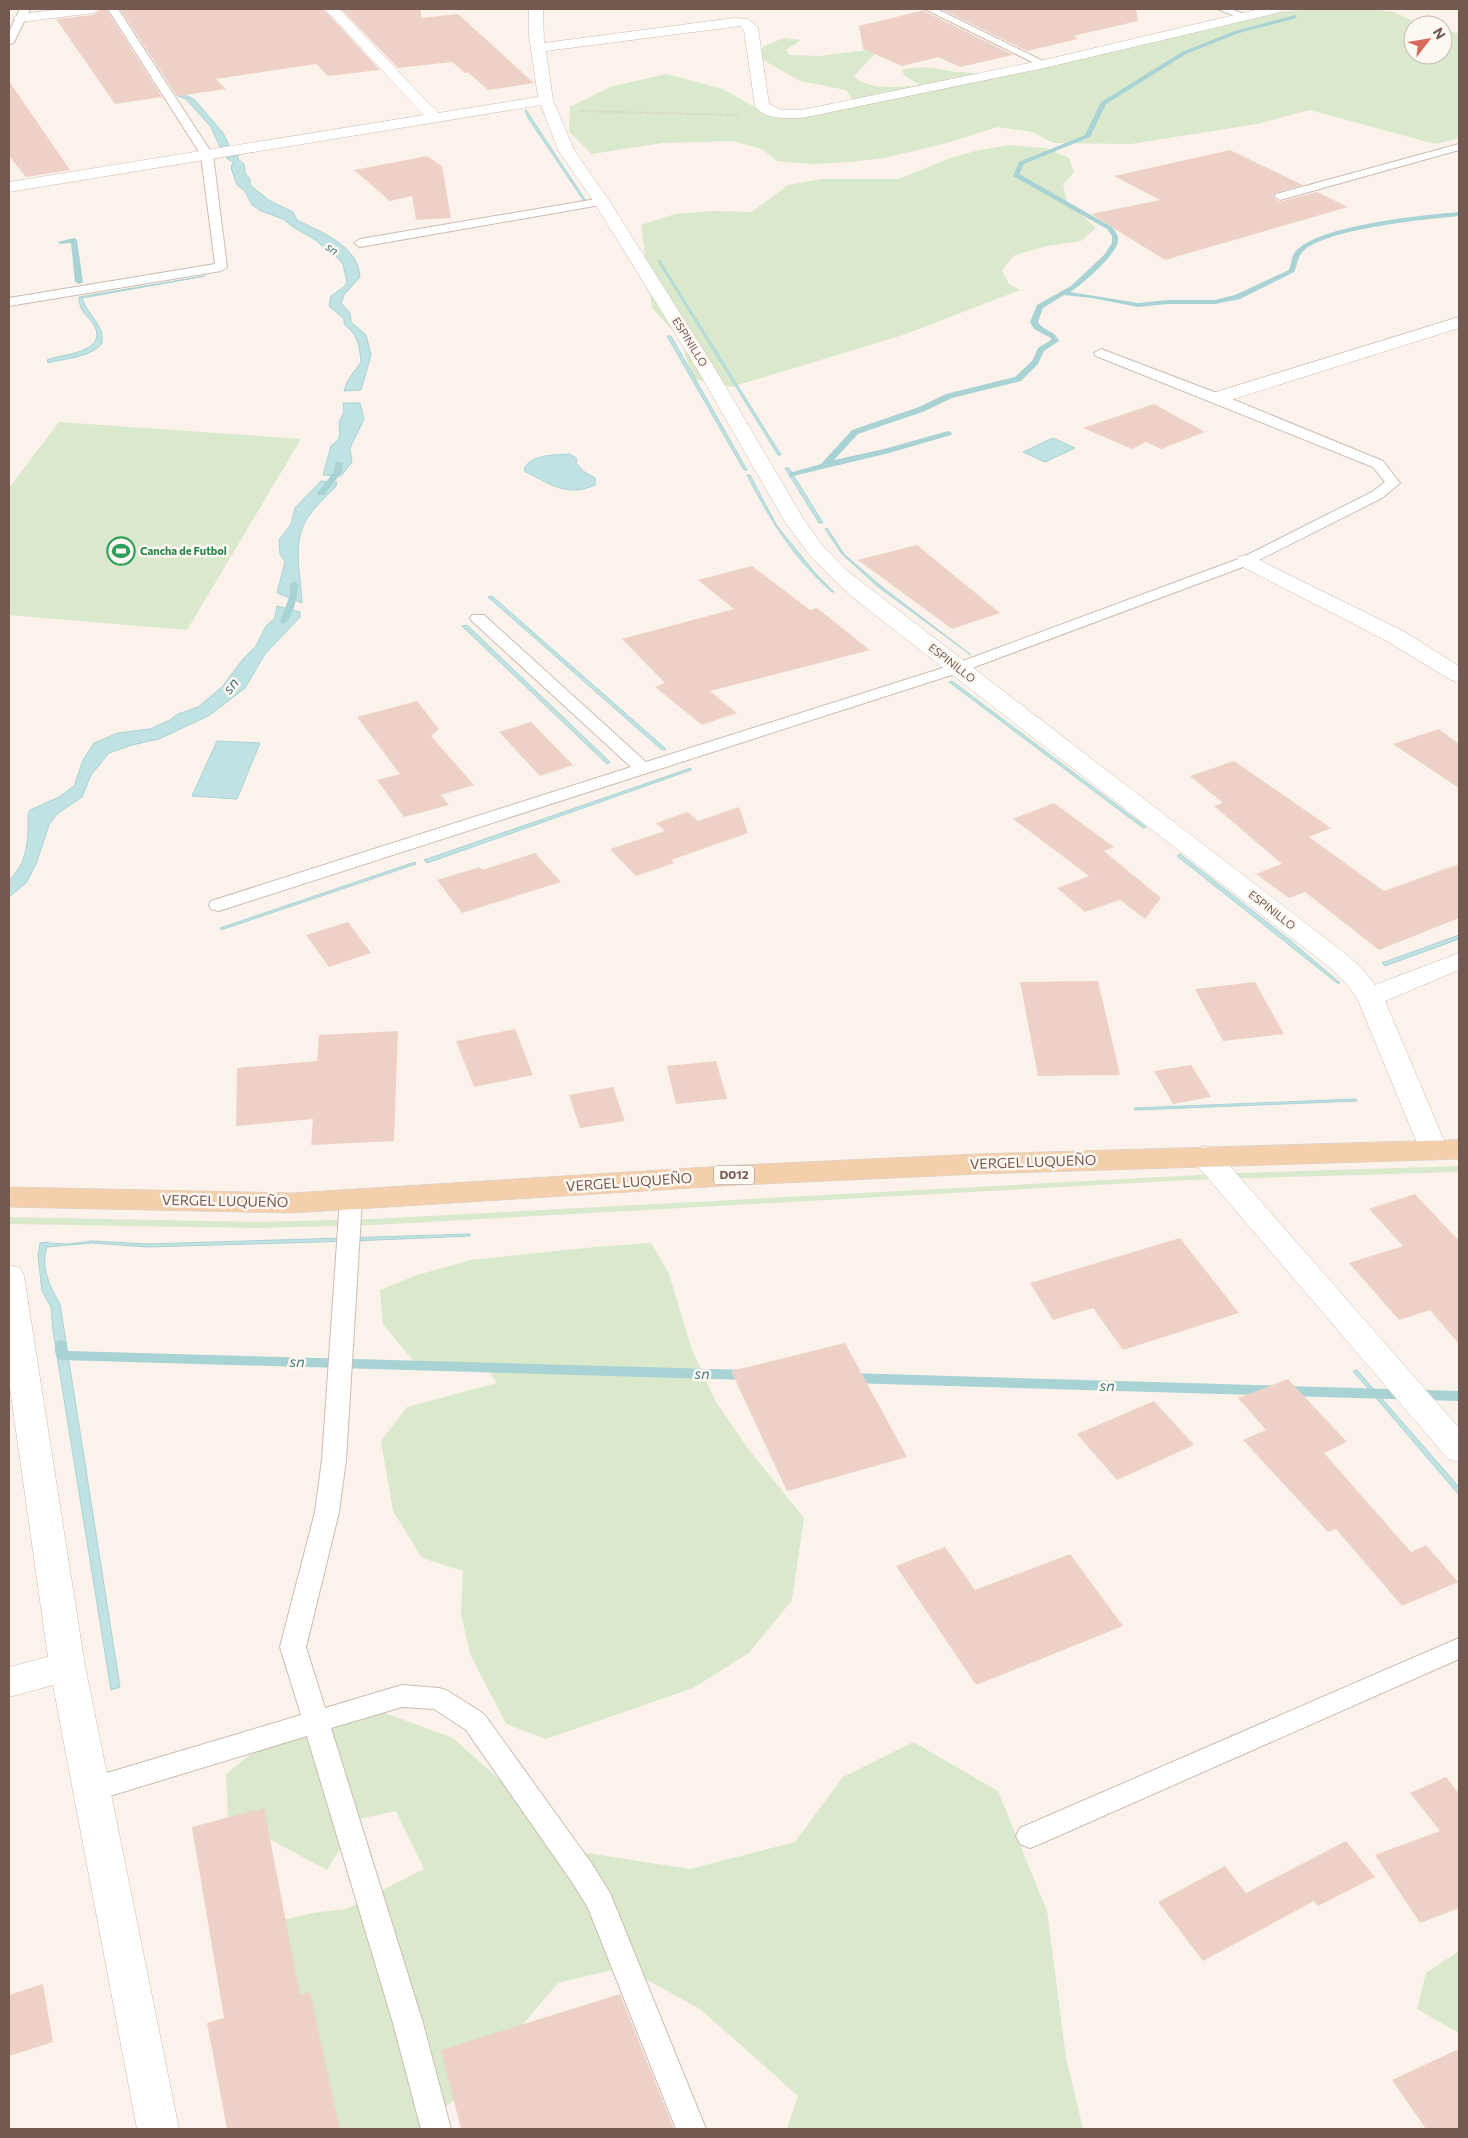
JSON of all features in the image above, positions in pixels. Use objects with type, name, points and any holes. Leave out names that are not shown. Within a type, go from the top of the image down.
[{"type":"main road","name":"VERGEL LUQUEÑO","points":[[9,1197],[292,1203],[750,1174],[978,1164],[1447,1149]]},
{"type":"street","points":[[22,14],[93,9]]},
{"type":"street","points":[[332,9],[435,118]]},
{"type":"street","name":"ESPINILLO","points":[[536,9],[536,35],[547,105],[566,150],[602,202],[705,367],[795,522],[815,549],[839,574],[1338,961],[1356,978],[1370,997],[1447,1149]]},
{"type":"street","points":[[538,48],[743,22],[751,28],[762,106],[779,114],[802,114],[1044,64],[1276,9]]},
{"type":"street","points":[[9,187],[435,118],[547,105]]},
{"type":"street","points":[[1217,398],[1459,322]]},
{"type":"street","points":[[1246,561],[1395,636],[1459,675]]},
{"type":"street","points":[[1370,997],[1459,960]]},
{"type":"street","points":[[1204,1156],[1459,1450]]},
{"type":"street","points":[[9,1276],[12,1327],[67,1666],[158,2129]]},
{"type":"street","points":[[9,1682],[67,1666]]},
{"type":"lane","points":[[9,302],[221,267],[211,154],[113,9]]},
{"type":"lane","points":[[930,9],[1044,64]]},
{"type":"lane","points":[[1222,9],[1243,16]]},
{"type":"lane","points":[[9,42],[22,14]]},
{"type":"lane","points":[[1280,196],[1459,147]]},
{"type":"lane","points":[[360,243],[602,202]]},
{"type":"lane","points":[[218,905],[958,668],[1246,561],[1377,495],[1393,483],[1378,464],[1101,353]]},
{"type":"lane","points":[[478,618],[643,769]]},
{"type":"lane","points":[[351,1199],[334,1460],[327,1512],[293,1647],[408,2023],[436,2129]]},
{"type":"lane","points":[[1030,1836],[1459,1648]]},
{"type":"lane","points":[[90,1790],[402,1696],[439,1699],[475,1722],[582,1872],[600,1902],[691,2129]]},
{"type":"path","points":[[547,105],[754,116],[779,114]]},
{"type":"green space","points":[[1317,9],[1369,9],[1394,12],[1403,16],[1403,65],[1453,65],[1453,32],[1459,33],[1459,138],[1435,144],[1310,110],[1257,124],[1131,144],[1054,143],[1032,132],[997,127],[947,143],[884,158],[814,164],[777,161],[762,149],[733,141],[662,143],[592,154],[569,132],[570,107],[610,87],[666,74],[723,89],[758,109],[795,113],[854,101],[846,90],[800,81],[758,57],[764,46],[784,38],[801,40],[786,50],[789,55],[820,56],[866,50],[875,54],[854,76],[867,84],[903,87],[919,85],[904,75],[902,70],[910,68],[917,67],[990,74],[1239,15]]},
{"type":"green space","points":[[1010,145],[1046,148],[1069,158],[1074,172],[1063,185],[1067,201],[1096,228],[1081,241],[1047,246],[1015,255],[1002,270],[1009,284],[1020,290],[903,335],[731,387],[693,379],[681,340],[652,308],[641,225],[675,214],[714,211],[752,212],[788,185],[822,179],[899,179],[950,158],[979,150]]},
{"type":"green space","name":"Cancha de Futbol","points":[[59,422],[301,439],[187,630],[9,615],[9,488]]},
{"type":"green space","points":[[1459,1166],[1459,1172],[1189,1180],[373,1225],[258,1228],[9,1224],[9,1217],[258,1222],[373,1219],[1237,1173]]},
{"type":"green space","points":[[651,1243],[669,1274],[692,1350],[716,1402],[749,1450],[804,1518],[792,1600],[749,1653],[693,1688],[546,1739],[506,1724],[470,1654],[461,1613],[463,1571],[422,1558],[393,1511],[381,1441],[407,1407],[497,1383],[484,1364],[416,1364],[383,1324],[380,1290],[417,1275],[471,1260]]},
{"type":"green space","points":[[369,1707],[453,1738],[580,1852],[690,1869],[795,1842],[843,1777],[913,1742],[998,1791],[1047,1911],[1066,2057],[1083,2129],[787,2129],[798,2096],[700,2009],[624,1967],[558,1983],[472,2084],[421,2129],[277,2129],[273,2124],[256,1926],[313,1913],[346,1909],[424,1869],[396,1811],[359,1819],[327,1870],[228,1817],[226,1774],[261,1746]]},
{"type":"green space","points":[[1459,1951],[1459,2033],[1417,2009],[1426,1973]]},
{"type":"water","points":[[123,9],[129,9],[183,94],[195,100],[223,133],[229,145],[220,147],[211,127],[186,99],[178,96]]},
{"type":"water","points":[[525,110],[586,201],[584,201],[528,118]]},
{"type":"water","points":[[238,155],[238,159],[244,164],[245,173],[250,179],[250,185],[270,201],[293,212],[297,220],[337,241],[353,256],[358,266],[360,277],[344,295],[341,303],[350,313],[351,322],[366,335],[371,355],[361,390],[344,391],[348,380],[361,362],[360,350],[355,337],[344,324],[344,319],[329,306],[331,296],[344,287],[347,282],[343,265],[340,260],[314,239],[283,219],[261,211],[252,205],[245,191],[237,185],[231,168],[233,162],[226,158]]},
{"type":"water","points":[[658,261],[660,261],[781,455],[778,455]]},
{"type":"water","points":[[205,276],[82,298],[98,324],[102,343],[85,355],[48,363],[47,360],[81,351],[95,342],[97,336],[95,327],[81,308],[79,297]]},
{"type":"water","points":[[667,336],[671,336],[747,470],[744,470]]},
{"type":"water","points":[[343,403],[360,403],[364,419],[350,448],[352,462],[341,476],[323,475],[331,446],[338,440],[340,433],[339,422],[344,412]]},
{"type":"water","points":[[1053,438],[1075,448],[1045,462],[1023,452]]},
{"type":"water","points":[[570,454],[577,459],[576,463],[583,471],[595,478],[595,485],[585,489],[567,489],[550,484],[524,471],[526,465],[536,458]]},
{"type":"water","points":[[785,468],[789,468],[823,523],[819,523]]},
{"type":"water","points":[[747,475],[750,475],[777,526],[816,574],[834,592],[818,579],[794,552],[774,523]]},
{"type":"water","points":[[321,481],[337,482],[336,486],[312,511],[302,529],[298,556],[302,603],[277,593],[285,562],[280,554],[279,540],[291,524],[295,508]]},
{"type":"water","points":[[827,528],[844,554],[881,586],[971,655],[877,586],[842,554],[825,529]]},
{"type":"water","points":[[492,596],[666,749],[662,750],[488,597]]},
{"type":"water","points":[[277,606],[300,612],[300,617],[265,654],[245,688],[210,715],[159,739],[132,745],[109,753],[91,775],[82,797],[57,814],[49,825],[36,864],[26,883],[9,897],[9,880],[20,866],[26,851],[28,815],[30,810],[59,797],[74,786],[83,760],[94,743],[118,733],[150,729],[170,720],[178,714],[198,707],[222,687],[243,659],[256,646],[266,626],[275,618]]},
{"type":"water","points":[[467,625],[610,762],[607,764],[462,626]]},
{"type":"water","points":[[952,681],[1146,827],[1143,828],[949,682]]},
{"type":"water","points":[[217,741],[260,743],[237,799],[192,796]]},
{"type":"water","points":[[691,768],[691,770],[427,863],[424,860]]},
{"type":"water","points":[[1180,854],[1291,941],[1340,983],[1337,983],[1177,856]]},
{"type":"water","points":[[415,862],[416,864],[221,930],[220,928]]},
{"type":"water","points":[[1459,935],[1459,939],[1385,966],[1382,963]]},
{"type":"water","points":[[1356,1099],[1357,1101],[1135,1110],[1134,1108]]},
{"type":"water","points":[[470,1234],[470,1236],[352,1241],[148,1247],[92,1243],[47,1247],[45,1269],[60,1304],[120,1687],[111,1690],[53,1331],[51,1307],[42,1291],[38,1256],[40,1243],[68,1244],[92,1241],[149,1244]]},
{"type":"water","points":[[1357,1370],[1459,1487],[1459,1495],[1353,1371]]},
{"type":"building","points":[[102,9],[106,9],[162,97],[115,104],[56,19],[93,15]]},
{"type":"building","points":[[120,9],[323,9],[380,70],[328,76],[316,64],[216,79],[226,89],[177,96]]},
{"type":"building","points":[[341,9],[421,9],[421,18],[458,14],[534,83],[488,90],[469,73],[465,73],[452,62],[398,68]]},
{"type":"building","points":[[941,9],[1136,9],[1138,21],[1073,36],[1078,39],[1027,51]]},
{"type":"building","points":[[924,10],[1013,55],[960,67],[938,57],[902,66],[863,49],[859,26]]},
{"type":"building","points":[[9,81],[70,170],[26,177],[9,156]]},
{"type":"building","points":[[1230,150],[1303,185],[1275,193],[1272,196],[1279,202],[1317,192],[1348,207],[1165,260],[1091,214],[1160,200],[1114,176]]},
{"type":"building","points":[[427,156],[442,166],[451,218],[416,220],[412,196],[390,201],[354,170]]},
{"type":"building","points":[[1154,404],[1205,432],[1161,449],[1146,442],[1132,449],[1083,428]]},
{"type":"building","points":[[917,545],[1000,613],[952,629],[858,560]]},
{"type":"building","points":[[752,566],[810,610],[817,608],[870,650],[710,691],[737,713],[702,725],[655,687],[665,683],[622,639],[734,609],[698,580]]},
{"type":"building","points":[[417,701],[439,729],[431,736],[474,785],[441,795],[449,805],[404,817],[377,780],[400,774],[357,717]]},
{"type":"building","points":[[531,722],[573,765],[540,776],[499,732]]},
{"type":"building","points":[[1439,729],[1459,744],[1459,788],[1393,744]]},
{"type":"building","points":[[1234,761],[1331,828],[1309,837],[1384,891],[1459,864],[1459,918],[1379,950],[1305,892],[1289,898],[1256,874],[1282,864],[1214,806],[1223,803],[1190,776]]},
{"type":"building","points":[[1054,803],[1114,847],[1104,851],[1161,898],[1145,919],[1120,900],[1085,912],[1057,888],[1089,876],[1013,819]]},
{"type":"building","points":[[739,807],[748,833],[671,860],[674,863],[636,876],[610,849],[665,831],[656,823],[688,812],[698,821]]},
{"type":"building","points":[[535,853],[561,882],[462,913],[437,880],[480,867],[482,870]]},
{"type":"building","points":[[348,922],[371,953],[329,967],[306,935]]},
{"type":"building","points":[[1098,981],[1120,1075],[1038,1076],[1020,982]]},
{"type":"building","points":[[1255,982],[1284,1034],[1223,1041],[1195,989]]},
{"type":"building","points":[[515,1029],[533,1075],[474,1087],[456,1041]]},
{"type":"building","points":[[398,1031],[394,1141],[311,1145],[313,1119],[236,1126],[237,1068],[317,1061],[319,1035]]},
{"type":"building","points":[[716,1061],[727,1099],[676,1104],[667,1066]]},
{"type":"building","points":[[1191,1065],[1211,1097],[1173,1104],[1154,1071]]},
{"type":"building","points":[[613,1087],[625,1121],[580,1128],[569,1095]]},
{"type":"building","points":[[1415,1194],[1459,1241],[1459,1344],[1430,1310],[1399,1320],[1349,1263],[1403,1246],[1369,1209]]},
{"type":"building","points":[[1180,1238],[1239,1313],[1123,1350],[1093,1308],[1053,1320],[1030,1283]]},
{"type":"building","points":[[845,1343],[907,1457],[787,1491],[731,1371]]},
{"type":"building","points":[[1288,1379],[1347,1442],[1324,1453],[1411,1552],[1426,1545],[1458,1582],[1402,1606],[1336,1529],[1328,1532],[1243,1440],[1266,1430],[1238,1398]]},
{"type":"building","points":[[1154,1401],[1194,1445],[1117,1480],[1077,1434]]},
{"type":"building","points":[[945,1547],[975,1590],[1070,1554],[1123,1626],[976,1685],[896,1566]]},
{"type":"building","points":[[1446,1777],[1459,1794],[1459,1908],[1420,1923],[1375,1855],[1440,1831],[1410,1793]]},
{"type":"building","points":[[264,1808],[300,1995],[310,1992],[340,2129],[227,2129],[207,2023],[224,2018],[192,1827]]},
{"type":"building","points":[[1346,1841],[1375,1877],[1318,1906],[1314,1901],[1203,1961],[1158,1902],[1225,1866],[1246,1893]]},
{"type":"building","points":[[43,1984],[53,2042],[9,2056],[9,1995]]},
{"type":"building","points":[[620,1994],[674,2129],[461,2129],[441,2050]]},
{"type":"building","points":[[1459,2049],[1459,2129],[1426,2129],[1392,2080]]},
{"type":"waterway","points":[[1063,293],[1073,287],[1106,256],[1115,243],[1115,236],[1110,228],[1015,175],[1021,163],[1088,136],[1103,103],[1184,53],[1237,32],[1295,17]]},
{"type":"waterway","points":[[1063,293],[1092,296],[1138,305],[1168,302],[1215,302],[1237,297],[1292,271],[1298,253],[1308,245],[1325,237],[1399,221],[1459,214]]},
{"type":"waterway","points":[[61,242],[74,240],[79,282]]},
{"type":"waterway","points":[[792,475],[824,466],[855,432],[922,409],[949,396],[1018,379],[1035,362],[1041,350],[1055,341],[1054,337],[1037,327],[1034,322],[1040,307],[1063,293]]},
{"type":"waterway","points":[[826,464],[886,451],[948,433]]},
{"type":"waterway","name":"sn","points":[[321,493],[338,472],[339,463]]},
{"type":"waterway","name":"sn","points":[[284,621],[294,595],[294,584]]},
{"type":"waterway","name":"sn","points":[[61,1345],[62,1355],[748,1375]]},
{"type":"waterway","name":"sn","points":[[849,1378],[1459,1396]]},
{"type":"place","name":"Cancha de Futbol","points":[[121,551]]}]
